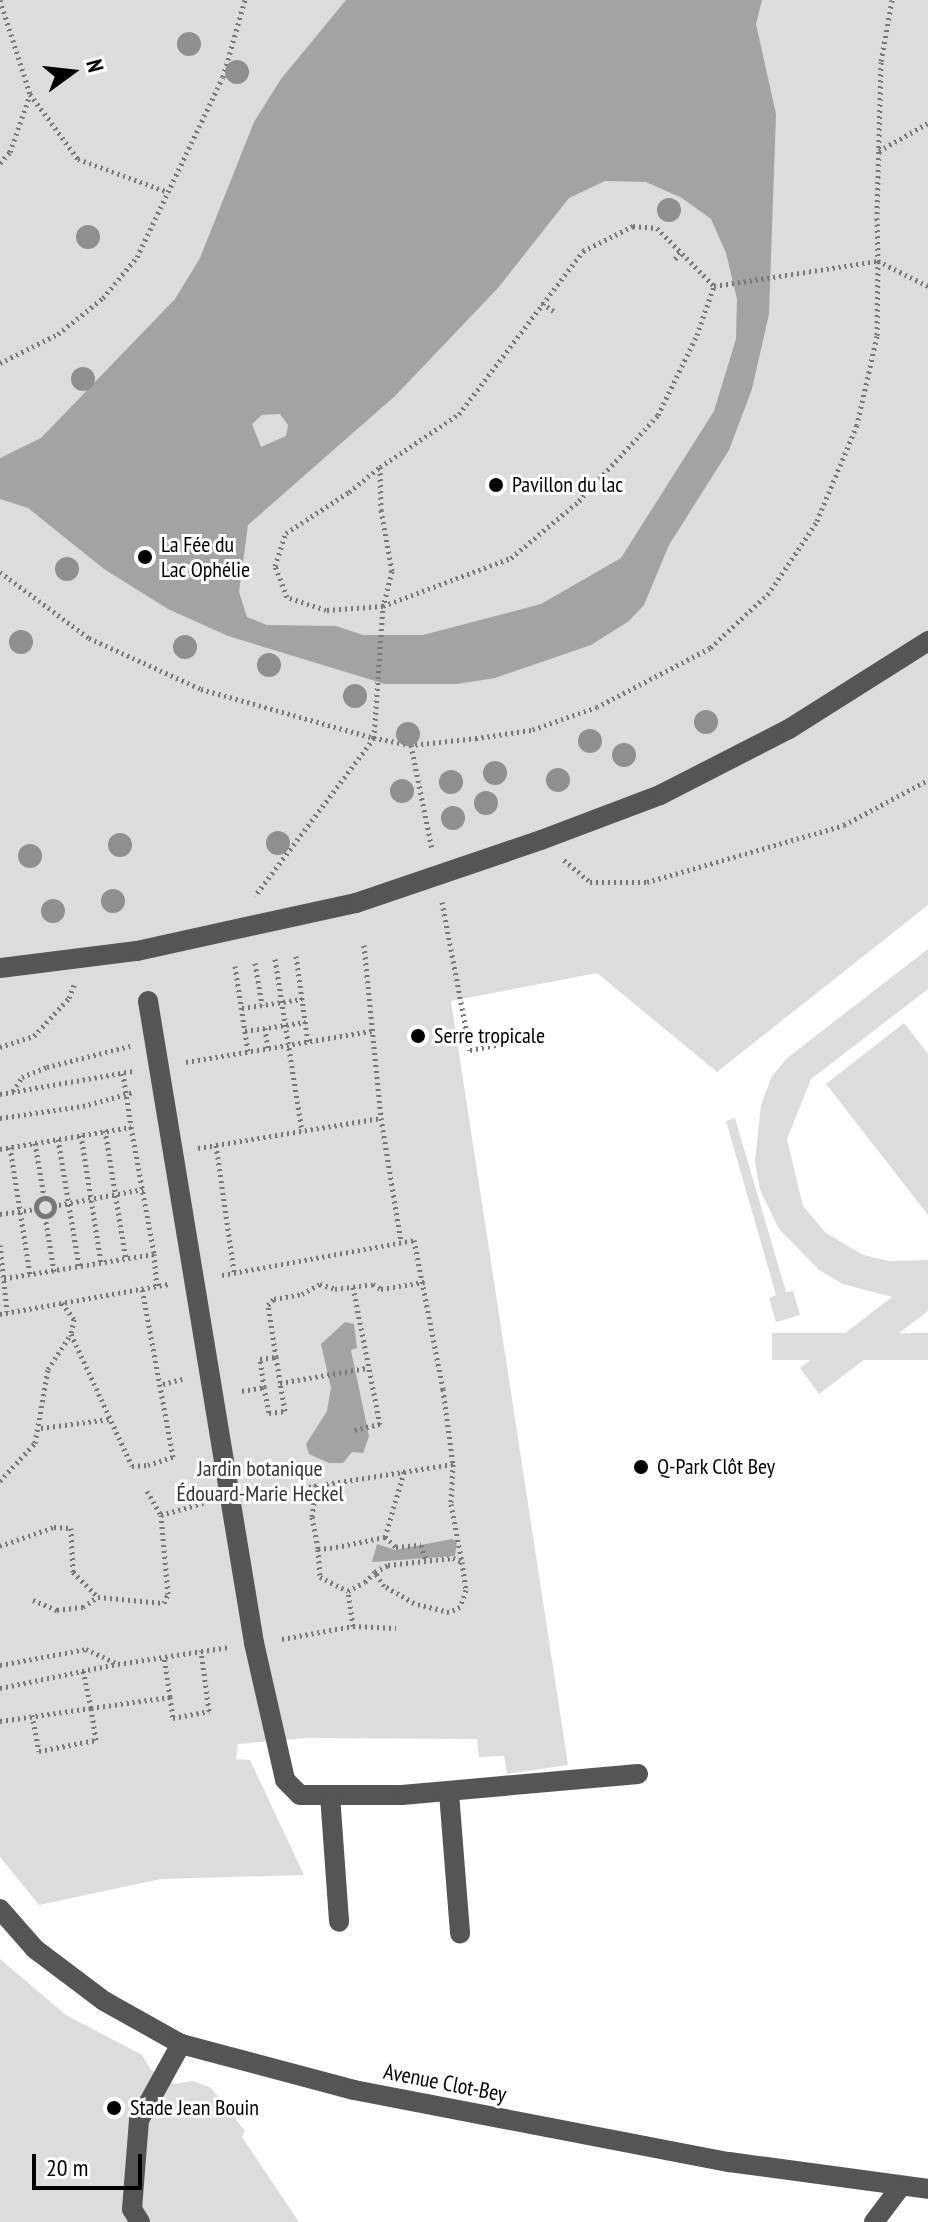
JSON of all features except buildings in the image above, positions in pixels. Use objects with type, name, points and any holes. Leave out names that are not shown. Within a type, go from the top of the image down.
[{"type":"street","points":[[0,968],[84,958],[227,933],[356,903],[541,840],[660,795],[763,742],[928,641]]},
{"type":"street","points":[[148,1001],[254,1643],[285,1780],[300,1795],[449,1793],[638,1774]]},
{"type":"street","points":[[449,1793],[460,1934]]},
{"type":"street","points":[[330,1795],[339,1922]]},
{"type":"street","name":"Avenue Clot-Bey","points":[[0,1909],[35,1949],[104,2001],[181,2044],[354,2090],[729,2162],[899,2189],[928,2189]]},
{"type":"street","points":[[140,2222],[132,2209],[139,2120],[181,2044]]},
{"type":"street","points":[[874,2222],[899,2189]]},
{"type":"path","points":[[0,0],[30,94],[78,159],[168,192]]},
{"type":"path","points":[[0,363],[58,334],[103,298],[137,257],[223,77],[245,0]]},
{"type":"path","points":[[0,572],[89,638],[201,689],[374,738],[411,745],[531,730],[597,707],[710,648],[769,593],[816,523],[857,425],[877,336],[881,62],[892,0]]},
{"type":"path","points":[[0,163],[10,152],[30,94]]},
{"type":"path","points":[[879,151],[928,123]]},
{"type":"path","points":[[633,226],[657,228],[714,286],[697,335],[648,426],[579,501],[511,558],[383,606],[326,610],[287,597],[275,566],[286,533],[459,414],[583,251],[633,226]]},
{"type":"path","points":[[675,259],[682,251]]},
{"type":"path","points":[[714,286],[779,279],[878,261],[928,286]]},
{"type":"path","points":[[542,303],[554,311]]},
{"type":"path","points":[[642,421],[648,426]]},
{"type":"path","points":[[227,933],[374,738],[381,691],[383,606],[392,571],[381,510],[380,467]]},
{"type":"path","points":[[411,745],[470,1050],[522,1040]]},
{"type":"path","points":[[541,840],[590,882],[647,882],[844,825],[928,780]]},
{"type":"path","points":[[364,945],[381,1118],[401,1242]]},
{"type":"path","points":[[296,956],[308,1042]]},
{"type":"path","points":[[0,1047],[34,1036],[69,998],[84,958]]},
{"type":"path","points":[[275,959],[302,1131]]},
{"type":"path","points":[[255,963],[262,1005]]},
{"type":"path","points":[[235,966],[248,1052]]},
{"type":"path","points":[[242,1008],[302,999]]},
{"type":"path","points":[[245,1031],[305,1022]]},
{"type":"path","points":[[265,1028],[268,1049]]},
{"type":"path","points":[[13,1091],[22,1077],[71,1059],[155,1044]]},
{"type":"path","points":[[123,1073],[157,1286]]},
{"type":"path","points":[[0,1118],[94,1104],[126,1093],[163,1092]]},
{"type":"path","points":[[174,1151],[381,1118]]},
{"type":"path","points":[[0,1149],[131,1127]]},
{"type":"path","points":[[105,1130],[126,1259]]},
{"type":"path","points":[[81,1135],[101,1262]]},
{"type":"path","points":[[58,1139],[79,1266]]},
{"type":"path","points":[[35,1143],[44,1197],[53,1206]]},
{"type":"path","points":[[216,1145],[234,1272]]},
{"type":"path","points":[[10,1147],[30,1275]]},
{"type":"path","points":[[45,1216],[53,1206],[142,1189]]},
{"type":"path","points":[[36,1209],[44,1197]]},
{"type":"path","points":[[0,1214],[36,1209],[45,1216],[54,1271]]},
{"type":"path","points":[[375,1572],[384,1586],[414,1603],[449,1612],[460,1607],[466,1590],[451,1504],[453,1464],[424,1282],[414,1240]]},
{"type":"path","points":[[0,1245],[7,1312]]},
{"type":"path","points":[[3,1279],[154,1254]]},
{"type":"path","points":[[276,1357],[260,1359],[269,1413],[285,1411],[268,1305],[274,1299],[320,1284],[353,1287],[424,1282]]},
{"type":"path","points":[[353,1287],[380,1424],[355,1430]]},
{"type":"path","points":[[71,1334],[132,1466],[173,1457],[142,1288]]},
{"type":"path","points":[[0,1481],[22,1460],[41,1428],[48,1369],[71,1334],[74,1319],[61,1302]]},
{"type":"path","points":[[280,1383],[367,1368]]},
{"type":"path","points":[[213,1395],[264,1387]]},
{"type":"path","points":[[41,1428],[110,1419]]},
{"type":"path","points":[[161,1515],[231,1499],[453,1464]]},
{"type":"path","points":[[385,1537],[396,1513],[404,1472]]},
{"type":"path","points":[[316,1485],[312,1517],[320,1577],[348,1591]]},
{"type":"path","points":[[33,1600],[57,1610],[83,1607],[98,1597],[164,1603],[168,1594],[161,1515],[147,1491]]},
{"type":"path","points":[[0,1546],[54,1527],[71,1528],[73,1572],[98,1597]]},
{"type":"path","points":[[385,1537],[396,1547],[421,1547],[426,1560]]},
{"type":"path","points":[[318,1549],[385,1537]]},
{"type":"path","points":[[348,1591],[375,1572],[426,1560],[462,1562]]},
{"type":"path","points":[[348,1591],[353,1626]]},
{"type":"path","points":[[0,1688],[118,1664],[353,1626],[396,1628]]},
{"type":"path","points":[[0,1665],[86,1649],[118,1664]]},
{"type":"path","points":[[164,1657],[173,1718],[209,1711],[201,1651]]},
{"type":"path","points":[[32,1715],[39,1751],[96,1740],[83,1671]]},
{"type":"path","points":[[0,1721],[170,1697]]},
{"type":"green space","name":"Jardin botanique Édouard-Marie Heckel","points":[[0,0],[928,0],[928,905],[717,1072],[597,973],[451,1001],[568,1765],[507,1774],[504,1756],[479,1757],[477,1739],[307,1738],[238,1744],[236,1759],[250,1760],[304,1875],[161,1879],[39,1905],[0,1857]]},
{"type":"green space","points":[[928,949],[928,989],[811,1079],[787,1139],[803,1206],[826,1233],[863,1255],[889,1261],[928,1260],[928,1311],[819,1394],[800,1368],[892,1297],[843,1284],[819,1270],[779,1229],[760,1190],[755,1162],[761,1105],[772,1076],[786,1059]]},
{"type":"green space","points":[[904,1023],[928,1054],[928,1215],[826,1084]]},
{"type":"green space","points":[[735,1118],[786,1292],[793,1291],[800,1315],[776,1322],[769,1298],[776,1295],[726,1121]]},
{"type":"green space","points":[[772,1333],[928,1333],[928,1360],[772,1360]]},
{"type":"green space","name":"Stade Jean Bouin","points":[[0,1959],[66,2015],[142,2055],[151,2070],[175,2084],[193,2081],[211,2088],[245,2131],[242,2137],[299,2222],[0,2222]]},
{"type":"shaded area","points":[[346,0],[762,0],[756,24],[776,114],[769,314],[752,389],[729,450],[669,545],[644,605],[629,621],[591,645],[495,678],[457,684],[385,684],[228,636],[168,609],[104,569],[28,508],[0,499],[0,458],[41,438],[175,299],[200,258],[254,122],[281,79]],"holes":[[[605,181],[646,182],[682,198],[711,219],[726,253],[737,299],[736,339],[714,411],[621,558],[541,604],[423,635],[363,635],[336,626],[267,625],[247,617],[239,592],[248,525],[395,396],[498,288],[569,198]],[[280,414],[288,425],[286,436],[261,447],[252,424],[262,415]]]},
{"type":"shaded area","points":[[345,1322],[354,1324],[357,1348],[351,1350],[369,1436],[363,1453],[352,1452],[343,1463],[329,1463],[309,1454],[306,1444],[327,1411],[331,1388],[321,1344]]},
{"type":"shaded area","points":[[452,1539],[457,1541],[455,1556],[372,1562],[377,1544],[395,1550]]},
{"type":"place","name":"Pavillon du lac","points":[[496,485]]},
{"type":"place","name":"La Fée du Lac Ophélie","points":[[145,557]]},
{"type":"place","name":"Serre tropicale","points":[[418,1036]]},
{"type":"place","name":"Q-Park Clôt Bey","points":[[641,1467]]},
{"type":"place","name":"Stade Jean Bouin","points":[[114,2108]]}]
